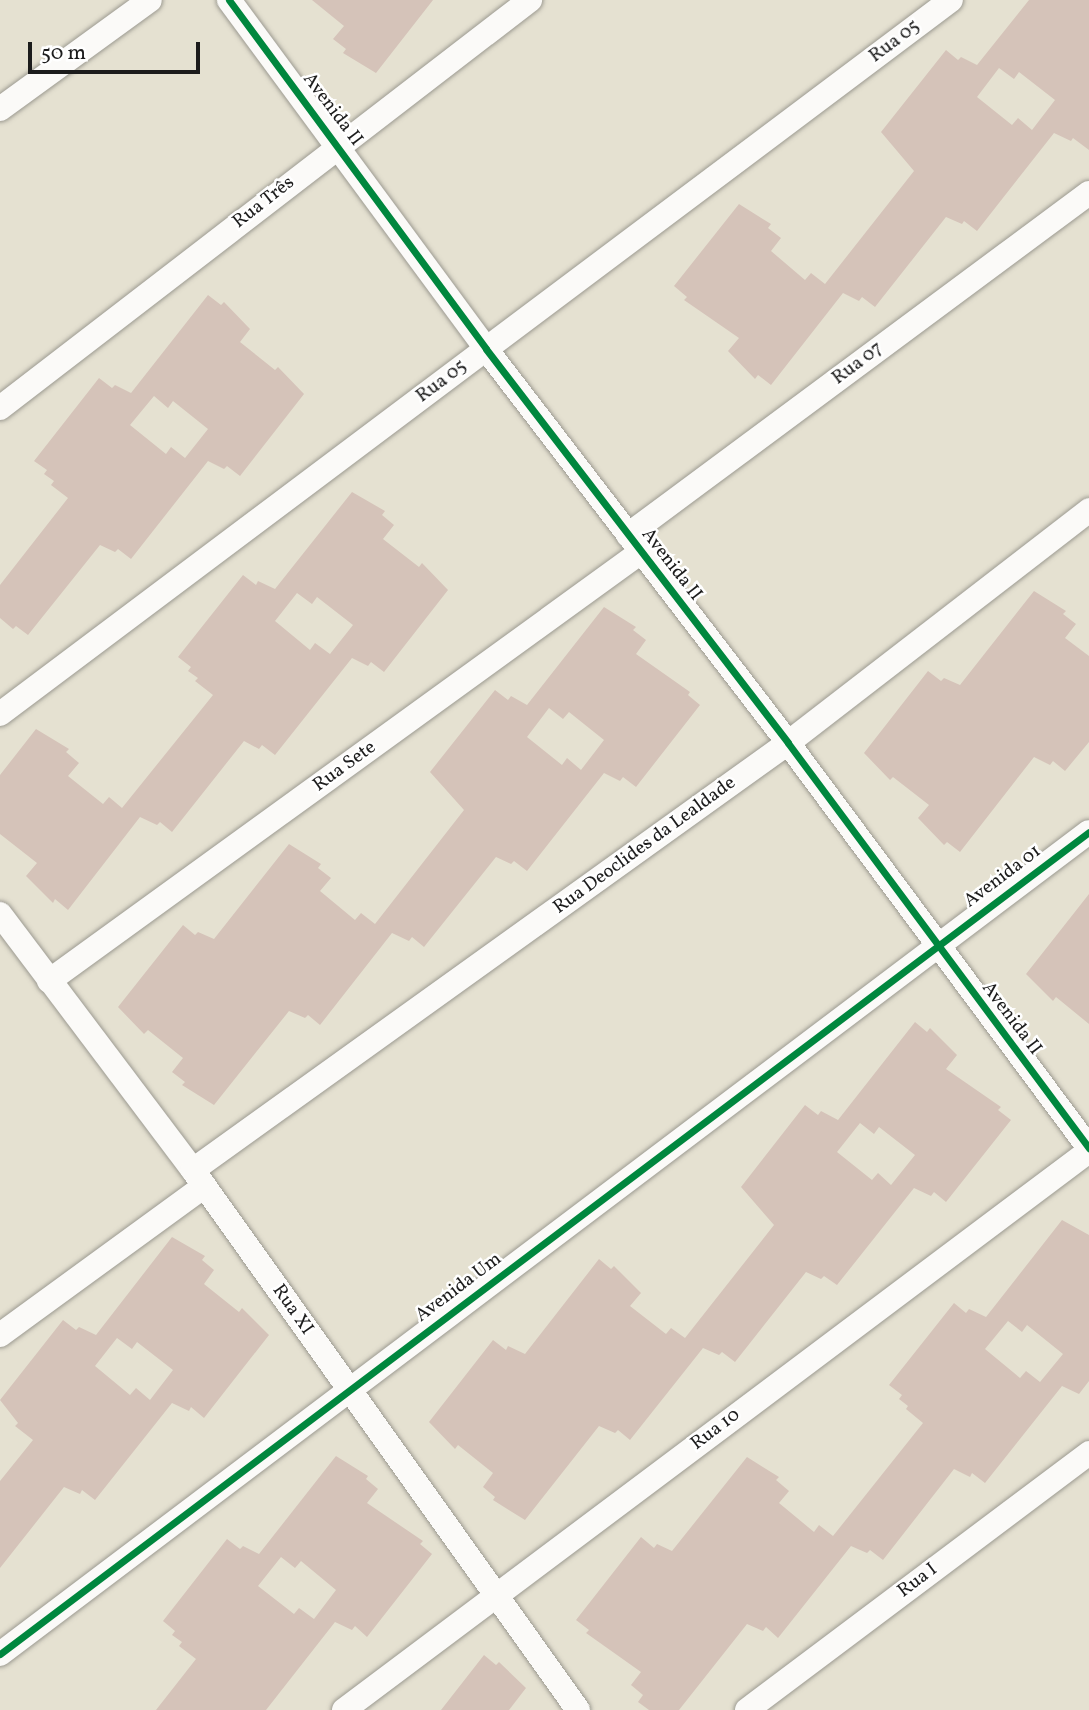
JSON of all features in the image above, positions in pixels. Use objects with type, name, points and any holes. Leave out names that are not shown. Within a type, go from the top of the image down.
[{"type":"street","points":[[0,109],[150,0]]},
{"type":"street","name":"Avenida II","points":[[229,0],[486,349],[788,743],[1089,1149]]},
{"type":"street","name":"Rua Três","points":[[0,408],[530,0]]},
{"type":"street","name":"Rua 05","points":[[0,714],[951,0]]},
{"type":"street","name":"Rua 07","points":[[635,544],[1089,193]]},
{"type":"street","name":"Rua Deoclides da Lealdade","points":[[0,1335],[198,1178],[788,743],[1089,510]]},
{"type":"street","name":"Rua Sete","points":[[49,981],[635,544]]},
{"type":"street","name":"Avenida 01","points":[[937,947],[1089,832]]},
{"type":"street","name":"Rua XI","points":[[0,914],[198,1178],[578,1710]]},
{"type":"street","name":"Avenida Um","points":[[0,1654],[937,947]]},
{"type":"street","name":"Rua 10","points":[[344,1710],[1089,1149]]},
{"type":"street","name":"Rua I","points":[[747,1710],[1089,1453]]},
{"type":"building","points":[[312,0],[433,0],[376,73],[343,53],[346,49],[333,39],[344,26]]},
{"type":"building","points":[[1029,0],[1089,0],[1089,150],[1073,138],[1071,141],[1054,133],[977,231],[964,221],[962,224],[946,217],[875,307],[862,297],[859,301],[843,293],[771,385],[758,375],[755,379],[728,351],[739,338],[684,300],[687,297],[674,286],[739,204],[771,224],[768,228],[781,238],[771,251],[805,280],[811,273],[825,284],[914,171],[881,132],[946,50],[958,60],[961,57],[977,65]],"holes":[[[999,68],[1014,79],[1019,72],[1055,100],[1032,130],[1018,118],[1012,125],[977,97]]]},
{"type":"building","points":[[208,295],[221,305],[224,302],[250,329],[240,342],[275,370],[278,367],[304,394],[240,476],[227,466],[224,469],[208,461],[131,559],[118,549],[115,552],[100,545],[28,635],[16,626],[13,629],[0,618],[0,585],[68,498],[51,485],[54,481],[44,474],[47,470],[34,461],[99,378],[112,388],[115,385],[131,393]],"holes":[[[154,396],[168,408],[173,401],[208,429],[185,458],[171,447],[166,454],[130,425]]]},
{"type":"building","points":[[352,492],[385,511],[382,515],[394,525],[383,539],[419,567],[422,563],[448,590],[384,672],[371,662],[368,666],[352,658],[275,755],[262,745],[259,749],[244,741],[172,832],[160,822],[157,825],[140,817],[68,910],[55,899],[53,903],[26,876],[37,863],[0,834],[0,775],[36,729],[69,749],[66,752],[79,763],[68,776],[103,804],[109,797],[122,808],[213,695],[195,681],[198,678],[188,671],[191,667],[178,657],[243,575],[256,585],[258,581],[275,589]],"holes":[[[297,593],[312,604],[317,597],[353,625],[330,654],[315,643],[310,650],[275,621]]]},
{"type":"building","points":[[1034,591],[1066,611],[1063,614],[1076,624],[1065,638],[1089,656],[1089,742],[1065,771],[1053,761],[1050,765],[1034,757],[960,852],[947,842],[944,845],[918,818],[929,805],[893,777],[890,780],[864,753],[928,671],[941,681],[944,678],[960,685]]},
{"type":"building","points":[[604,607],[636,627],[633,630],[646,640],[636,654],[690,692],[688,695],[700,705],[636,787],[623,777],[620,781],[604,773],[527,871],[514,861],[511,864],[496,857],[424,947],[412,937],[409,941],[392,933],[320,1025],[308,1015],[305,1018],[289,1011],[214,1105],[182,1085],[185,1082],[172,1072],[183,1058],[148,1030],[144,1034],[118,1007],[183,925],[195,935],[198,932],[214,939],[289,844],[321,864],[318,868],[331,878],[320,891],[355,920],[361,913],[375,924],[464,810],[430,772],[495,690],[508,700],[511,696],[527,705]],"holes":[[[549,708],[563,719],[569,712],[604,740],[581,770],[567,758],[562,765],[527,737]]]},
{"type":"building","points":[[1089,894],[1089,1024],[1056,997],[1053,1001],[1026,974]]},
{"type":"building","points":[[915,1022],[927,1032],[930,1028],[957,1055],[946,1069],[1001,1107],[998,1110],[1011,1120],[946,1202],[934,1192],[931,1196],[914,1188],[837,1285],[824,1276],[821,1279],[806,1272],[735,1362],[722,1352],[719,1355],[703,1348],[630,1440],[618,1430],[615,1433],[599,1426],[525,1520],[493,1500],[495,1497],[483,1487],[493,1473],[458,1445],[455,1449],[429,1422],[493,1340],[506,1350],[508,1346],[525,1354],[599,1259],[611,1269],[614,1266],[641,1293],[630,1306],[666,1334],[671,1328],[685,1338],[774,1225],[741,1187],[805,1105],[818,1115],[821,1111],[838,1120]],"holes":[[[860,1123],[874,1134],[879,1127],[915,1155],[891,1185],[878,1173],[872,1180],[837,1152]]]},
{"type":"building","points":[[1062,1220],[1089,1235],[1089,1381],[1079,1394],[1062,1386],[985,1483],[972,1473],[970,1477],[954,1469],[883,1560],[870,1550],[867,1553],[851,1546],[778,1638],[766,1627],[763,1631],[747,1624],[679,1710],[649,1710],[638,1702],[643,1695],[631,1685],[641,1672],[586,1633],[589,1630],[576,1620],[641,1537],[654,1548],[657,1544],[672,1551],[747,1457],[779,1477],[776,1480],[789,1491],[779,1503],[814,1532],[819,1525],[833,1536],[923,1423],[906,1409],[908,1406],[899,1399],[902,1395],[889,1385],[954,1303],[966,1313],[969,1309],[986,1317]],"holes":[[[1008,1321],[1022,1332],[1027,1325],[1063,1354],[1040,1382],[1026,1371],[1020,1378],[985,1349]]]},
{"type":"building","points":[[172,1237],[205,1256],[202,1260],[214,1270],[204,1284],[239,1312],[242,1308],[269,1335],[204,1418],[191,1407],[189,1411],[172,1403],[95,1500],[82,1490],[80,1494],[64,1487],[0,1568],[0,1481],[33,1440],[15,1426],[18,1423],[0,1400],[63,1320],[76,1330],[79,1327],[96,1335]],"holes":[[[117,1338],[132,1349],[137,1342],[173,1370],[150,1400],[136,1388],[130,1395],[95,1366]]]},
{"type":"building","points":[[336,1456],[368,1476],[366,1479],[378,1489],[367,1503],[423,1541],[420,1544],[432,1554],[367,1637],[355,1626],[352,1630],[335,1622],[266,1710],[156,1710],[196,1659],[179,1646],[182,1642],[172,1635],[175,1631],[163,1621],[227,1539],[240,1549],[243,1546],[259,1554]],"holes":[[[281,1557],[295,1568],[301,1561],[336,1590],[314,1619],[299,1608],[294,1614],[258,1586]]]},
{"type":"building","points":[[484,1655],[496,1665],[499,1662],[526,1688],[509,1710],[441,1710]]},
{"type":"cycle path","points":[[229,0],[486,349],[788,743],[1089,1148]]},
{"type":"cycle path","points":[[0,1654],[1089,832]]}]
